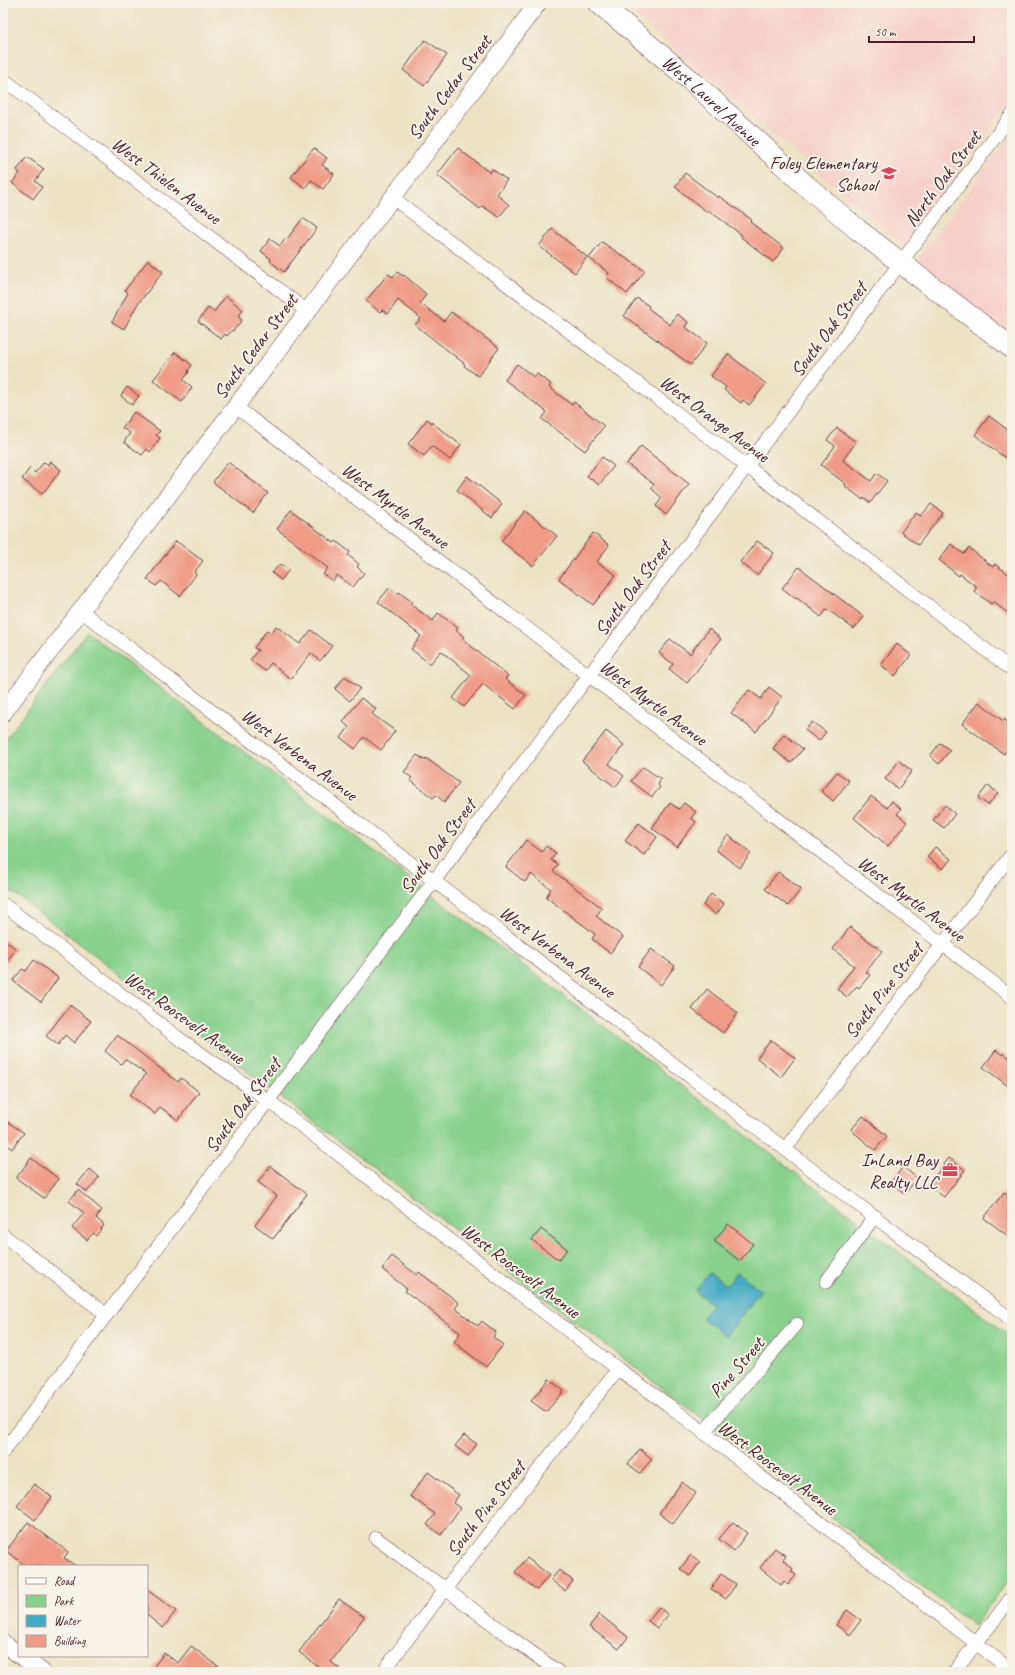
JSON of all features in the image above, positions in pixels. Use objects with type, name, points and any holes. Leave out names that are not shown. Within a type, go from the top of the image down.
[{"type":"main road","name":"West Laurel Avenue","points":[[599,3],[694,83],[802,182],[901,263],[1012,348]]},
{"type":"street","name":"South Cedar Street","points":[[3,713],[308,312],[538,3]]},
{"type":"street","name":"West Thielen Avenue","points":[[3,79],[308,312]]},
{"type":"street","name":"North Oak Street","points":[[901,263],[1012,115]]},
{"type":"street","name":"West Orange Avenue","points":[[393,198],[748,467],[1012,670]]},
{"type":"street","name":"South Oak Street","points":[[3,1452],[901,263]]},
{"type":"street","name":"West Myrtle Avenue","points":[[236,406],[1012,997]]},
{"type":"street","name":"West Verbena Avenue","points":[[81,611],[785,1149],[1012,1320]]},
{"type":"street","name":"South Pine Street","points":[[785,1149],[1012,854]]},
{"type":"street","name":"West Roosevelt Avenue","points":[[3,904],[177,1037],[269,1101],[1012,1671]]},
{"type":"street","points":[[826,1282],[875,1216]]},
{"type":"street","points":[[3,1235],[107,1314]]},
{"type":"street","name":"Pine Street","points":[[703,1433],[797,1324]]},
{"type":"street","name":"South Pine Street","points":[[383,1672],[445,1589],[618,1369]]},
{"type":"street","points":[[376,1538],[558,1672]]},
{"type":"street","points":[[954,1672],[1012,1596]]},
{"type":"street","points":[[3,1643],[18,1654]]},
{"type":"street","points":[[23,1657],[42,1672]]},
{"type":"shaded area","name":"Foley Elementary School","points":[[621,3],[1012,3],[1012,101],[904,246]]},
{"type":"shaded area","points":[[1012,134],[1012,336],[915,262]]},
{"type":"green space","points":[[87,632],[1012,1338],[1012,1576],[974,1626],[3,885],[3,742]]},
{"type":"water","points":[[737,1272],[761,1290],[726,1336],[702,1318],[712,1304],[695,1291],[709,1273],[727,1286]]},
{"type":"building","points":[[425,40],[447,55],[424,86],[403,70]]},
{"type":"building","points":[[314,148],[327,158],[322,165],[334,174],[323,189],[311,180],[305,188],[291,177]]},
{"type":"building","points":[[458,148],[490,173],[492,169],[507,180],[497,194],[509,205],[499,217],[482,206],[480,209],[437,175]]},
{"type":"building","points":[[27,157],[44,169],[35,181],[42,187],[33,199],[12,183],[20,173],[17,170]]},
{"type":"building","points":[[685,173],[718,198],[719,196],[752,220],[750,222],[784,248],[773,262],[741,237],[742,235],[708,210],[707,212],[675,187]]},
{"type":"building","points":[[303,218],[317,228],[284,272],[270,261],[271,259],[261,251],[270,239],[280,246]]},
{"type":"building","points":[[552,229],[587,257],[575,273],[539,246]]},
{"type":"building","points":[[602,242],[645,271],[627,294],[606,277],[609,273],[589,258]]},
{"type":"building","points":[[148,260],[163,272],[137,305],[124,329],[112,322],[128,293],[125,290]]},
{"type":"building","points":[[397,272],[403,276],[404,275],[426,294],[420,303],[444,321],[451,312],[499,348],[478,376],[415,325],[421,318],[398,300],[388,314],[382,310],[380,312],[366,301],[388,274],[393,277]]},
{"type":"building","points":[[226,296],[243,310],[238,317],[242,320],[233,331],[232,330],[227,336],[225,334],[221,339],[198,321],[208,308],[214,312]]},
{"type":"building","points":[[637,298],[649,306],[648,308],[670,325],[677,314],[688,322],[685,327],[707,343],[691,365],[624,316]]},
{"type":"building","points":[[175,352],[192,365],[183,380],[192,387],[182,402],[153,380]]},
{"type":"building","points":[[728,354],[766,384],[749,405],[743,400],[741,403],[724,390],[726,387],[711,376]]},
{"type":"building","points":[[517,364],[534,377],[537,374],[551,384],[549,387],[572,405],[574,402],[604,426],[585,451],[542,419],[547,412],[505,380]]},
{"type":"building","points":[[127,387],[139,396],[132,405],[121,396]]},
{"type":"building","points":[[134,412],[160,431],[156,435],[160,438],[150,452],[147,449],[142,455],[124,442],[130,433],[122,428]]},
{"type":"building","points":[[989,416],[1012,433],[1012,463],[975,435]]},
{"type":"building","points":[[427,419],[461,445],[450,460],[432,446],[424,456],[408,444]]},
{"type":"building","points":[[837,428],[856,442],[843,460],[871,481],[877,473],[887,481],[870,503],[864,498],[863,500],[845,486],[846,484],[821,465],[835,446],[827,440]]},
{"type":"building","points":[[641,446],[689,484],[666,515],[656,506],[662,498],[651,488],[654,484],[627,464]]},
{"type":"building","points":[[602,457],[614,466],[599,485],[587,476]]},
{"type":"building","points":[[50,461],[61,470],[42,494],[22,479],[30,468],[35,473],[44,462],[48,465]]},
{"type":"building","points":[[228,462],[268,493],[253,513],[213,482]]},
{"type":"building","points":[[467,476],[502,504],[492,518],[457,490]]},
{"type":"building","points":[[931,504],[943,513],[918,545],[901,532],[916,512],[921,516]]},
{"type":"building","points":[[291,510],[334,543],[336,541],[350,552],[348,555],[359,564],[357,567],[364,573],[353,587],[337,575],[333,581],[323,574],[328,568],[277,529]]},
{"type":"building","points":[[525,511],[557,536],[533,566],[501,541]]},
{"type":"building","points":[[593,533],[609,545],[597,562],[616,575],[593,605],[559,579]]},
{"type":"building","points":[[176,541],[203,561],[194,572],[196,574],[180,596],[161,581],[156,586],[147,579]]},
{"type":"building","points":[[757,541],[774,553],[757,575],[740,562]]},
{"type":"building","points":[[951,544],[964,554],[969,548],[993,567],[995,564],[1012,577],[1012,616],[993,602],[991,604],[974,591],[977,587],[960,574],[959,576],[939,560]]},
{"type":"building","points":[[280,564],[289,570],[281,580],[272,573]]},
{"type":"building","points":[[799,567],[864,617],[854,629],[827,609],[821,617],[782,588]]},
{"type":"building","points":[[389,588],[398,594],[399,592],[412,602],[410,604],[433,621],[438,613],[458,628],[456,630],[464,637],[462,639],[508,676],[505,679],[526,695],[515,709],[483,684],[464,707],[453,698],[471,675],[441,651],[430,664],[411,649],[421,636],[378,602]]},
{"type":"building","points":[[276,626],[300,644],[311,630],[332,646],[320,661],[311,653],[291,679],[271,663],[265,671],[250,660],[258,650],[254,648],[267,630],[271,633]]},
{"type":"building","points":[[709,629],[721,639],[687,683],[669,669],[673,664],[659,653],[670,639],[690,654]]},
{"type":"building","points":[[897,644],[911,655],[895,676],[881,665]]},
{"type":"building","points":[[345,676],[360,688],[350,701],[335,689]]},
{"type":"building","points":[[769,687],[782,697],[756,732],[731,713],[749,690],[761,699]]},
{"type":"building","points":[[361,698],[376,709],[372,714],[395,731],[381,750],[364,737],[355,749],[341,738],[349,727],[343,722]]},
{"type":"building","points":[[979,702],[1003,721],[1004,719],[1012,725],[1012,744],[1004,754],[962,724]]},
{"type":"building","points":[[812,722],[826,732],[819,741],[805,730]]},
{"type":"building","points":[[606,731],[624,745],[609,764],[624,776],[615,787],[582,761]]},
{"type":"building","points":[[784,734],[803,749],[791,763],[773,749]]},
{"type":"building","points":[[940,743],[950,750],[939,764],[930,756]]},
{"type":"building","points":[[417,755],[425,760],[426,758],[459,783],[444,802],[436,795],[433,798],[410,780],[412,778],[404,772]]},
{"type":"building","points":[[899,761],[912,771],[898,789],[885,779]]},
{"type":"building","points":[[643,767],[661,779],[658,785],[660,787],[652,797],[631,781]]},
{"type":"building","points":[[837,772],[849,781],[833,801],[821,791]]},
{"type":"building","points":[[988,785],[998,793],[988,805],[978,798]]},
{"type":"building","points":[[871,796],[887,808],[892,801],[901,809],[897,814],[907,822],[888,846],[854,818]]},
{"type":"building","points":[[670,803],[679,809],[684,803],[696,812],[691,818],[696,822],[677,847],[652,828]]},
{"type":"building","points":[[945,805],[955,814],[944,828],[933,820]]},
{"type":"building","points":[[639,823],[657,837],[644,855],[625,841]]},
{"type":"building","points":[[728,835],[751,853],[740,868],[716,850]]},
{"type":"building","points":[[526,840],[542,852],[546,846],[556,853],[551,860],[558,865],[553,871],[602,908],[596,916],[623,937],[610,953],[592,939],[595,934],[546,897],[551,889],[531,874],[525,882],[506,867]]},
{"type":"building","points":[[935,847],[951,859],[943,869],[927,857]]},
{"type":"building","points":[[778,872],[801,889],[788,906],[765,889]]},
{"type":"building","points":[[711,894],[724,904],[716,915],[703,905]]},
{"type":"building","points":[[850,927],[882,951],[866,972],[870,975],[859,988],[857,986],[847,997],[837,989],[854,966],[833,949]]},
{"type":"building","points":[[3,939],[16,949],[3,966]]},
{"type":"building","points":[[651,949],[675,966],[661,985],[638,967]]},
{"type":"building","points":[[34,960],[58,978],[41,1002],[13,981],[22,969],[26,971]]},
{"type":"building","points":[[707,989],[738,1013],[723,1033],[692,1009]]},
{"type":"building","points":[[70,1005],[91,1021],[74,1043],[65,1035],[58,1045],[46,1036]]},
{"type":"building","points":[[117,1035],[178,1082],[181,1078],[199,1092],[178,1120],[160,1107],[155,1114],[130,1095],[146,1074],[125,1059],[121,1064],[105,1051]]},
{"type":"building","points":[[771,1040],[795,1058],[781,1077],[757,1058]]},
{"type":"building","points":[[996,1050],[1012,1060],[1012,1089],[983,1067]]},
{"type":"building","points":[[863,1116],[887,1136],[875,1150],[851,1130]]},
{"type":"building","points":[[8,1122],[24,1133],[12,1149],[3,1142],[3,1129]]},
{"type":"building","points":[[31,1158],[59,1179],[44,1198],[16,1178]]},
{"type":"building","points":[[949,1158],[965,1170],[944,1197],[928,1185]]},
{"type":"building","points":[[270,1166],[307,1194],[273,1239],[255,1225],[277,1196],[258,1182]]},
{"type":"building","points":[[903,1167],[917,1178],[905,1194],[891,1182]]},
{"type":"building","points":[[90,1169],[99,1177],[87,1192],[77,1184]]},
{"type":"building","points":[[78,1190],[102,1210],[96,1218],[104,1225],[96,1236],[93,1233],[87,1240],[72,1228],[84,1213],[69,1201]]},
{"type":"building","points":[[1004,1192],[1012,1198],[1012,1239],[984,1218]]},
{"type":"building","points":[[728,1224],[753,1244],[740,1261],[714,1241]]},
{"type":"building","points":[[541,1229],[567,1249],[559,1260],[532,1240]]},
{"type":"building","points":[[392,1256],[417,1275],[419,1272],[459,1303],[455,1308],[478,1326],[482,1321],[496,1332],[493,1337],[503,1345],[486,1367],[454,1342],[460,1333],[405,1291],[407,1289],[382,1269]]},
{"type":"building","points":[[549,1379],[564,1391],[546,1412],[531,1401]]},
{"type":"building","points":[[464,1435],[477,1444],[468,1456],[455,1446]]},
{"type":"building","points":[[640,1449],[652,1459],[640,1473],[628,1464]]},
{"type":"building","points":[[428,1472],[459,1495],[453,1503],[460,1508],[441,1535],[427,1525],[435,1514],[410,1496]]},
{"type":"building","points":[[682,1482],[696,1493],[673,1524],[659,1513]]},
{"type":"building","points":[[34,1484],[52,1497],[35,1520],[17,1506]]},
{"type":"building","points":[[28,1522],[68,1552],[64,1558],[74,1565],[25,1565],[6,1551]]},
{"type":"building","points":[[733,1522],[747,1533],[734,1551],[719,1539]]},
{"type":"building","points":[[775,1548],[786,1556],[783,1560],[793,1569],[791,1571],[796,1575],[788,1585],[784,1581],[781,1585],[760,1568]]},
{"type":"building","points":[[691,1555],[700,1562],[690,1576],[680,1569]]},
{"type":"building","points":[[527,1558],[549,1575],[537,1590],[515,1572]]},
{"type":"building","points":[[559,1570],[573,1581],[565,1591],[551,1580]]},
{"type":"building","points":[[721,1574],[736,1584],[726,1599],[711,1589]]},
{"type":"building","points":[[148,1591],[176,1611],[163,1628],[148,1616]]},
{"type":"building","points":[[339,1599],[364,1617],[331,1662],[344,1672],[325,1672],[299,1652]]},
{"type":"building","points":[[659,1607],[668,1615],[657,1628],[648,1621]]},
{"type":"building","points":[[847,1610],[861,1620],[850,1635],[836,1625]]},
{"type":"building","points":[[599,1614],[628,1637],[619,1649],[589,1627]]},
{"type":"building","points":[[191,1646],[226,1672],[150,1672],[164,1653],[178,1663]]},
{"type":"place","name":"Foley Elementary School","points":[[889,173]]},
{"type":"place","name":"InLand Bay Realty LLC","points":[[950,1170]]}]
